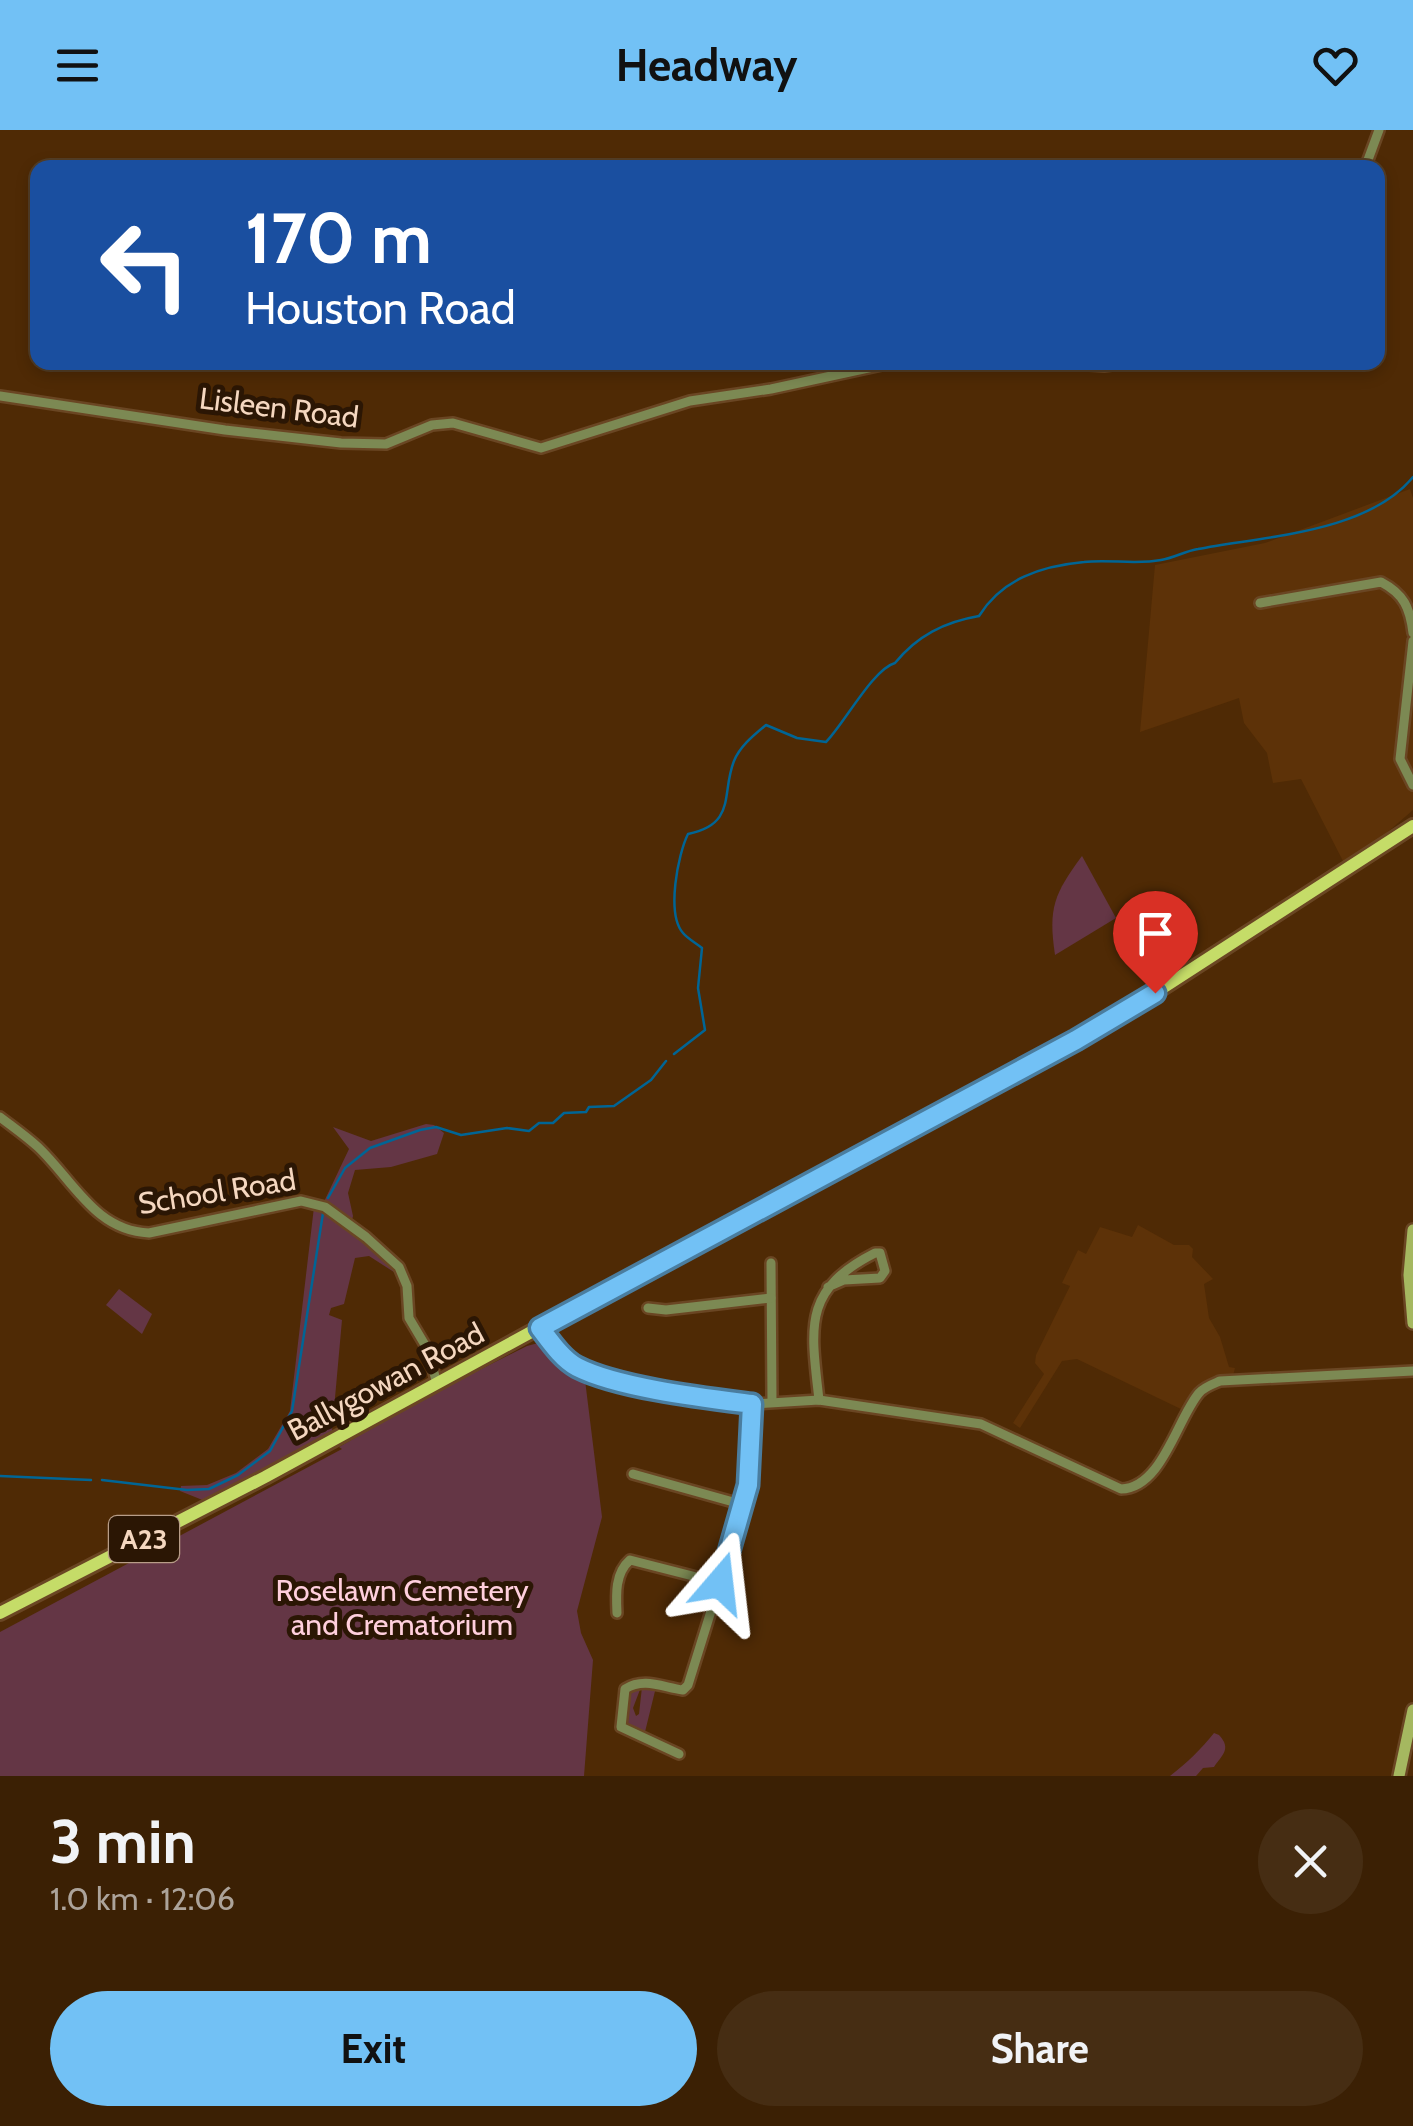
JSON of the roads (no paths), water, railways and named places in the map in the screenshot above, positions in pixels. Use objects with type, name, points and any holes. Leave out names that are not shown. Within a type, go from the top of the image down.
[{"type":"main road","name":"Ballygowan Road","points":[[0,1613],[1128,1012],[1413,826]]},
{"type":"street","points":[[1368,160],[1378,130]]},
{"type":"street","name":"Lisleen Road","points":[[0,396],[341,443],[398,442],[432,425],[454,423],[541,448],[690,401],[859,370]]},
{"type":"street","points":[[1260,603],[1381,582],[1403,597],[1413,633]]},
{"type":"street","points":[[1413,642],[1400,759],[1413,785]]},
{"type":"street","name":"School Road","points":[[0,1117],[41,1150],[98,1214],[131,1232],[149,1233],[301,1201],[325,1206],[398,1267],[406,1286],[409,1318],[428,1350],[436,1384]]},
{"type":"street","points":[[1413,1230],[1409,1274],[1413,1322]]},
{"type":"street","points":[[819,1400],[814,1360],[820,1298],[838,1273],[880,1253],[884,1276],[844,1280],[828,1287]]},
{"type":"street","points":[[770,1262],[772,1401]]},
{"type":"street","points":[[648,1308],[666,1310],[771,1298]]},
{"type":"street","points":[[540,1328],[562,1354],[582,1369],[648,1387],[752,1404],[819,1400],[981,1424],[1111,1486],[1130,1489],[1142,1484],[1166,1453],[1204,1388],[1231,1380],[1413,1371]]},
{"type":"street","points":[[679,1754],[621,1728],[625,1689],[642,1683],[687,1688],[744,1505],[752,1404]]},
{"type":"street","points":[[634,1474],[744,1505]]},
{"type":"street","points":[[617,1613],[618,1582],[630,1560],[720,1583]]},
{"type":"street","points":[[1399,1776],[1413,1710]]},
{"type":"waterway","points":[[674,1054],[705,1030],[698,988],[702,948],[683,933],[675,912],[681,855],[688,834],[704,829],[721,815],[737,756],[766,725],[797,738],[826,742],[877,675],[912,645],[943,626],[979,616],[999,593],[1038,571],[1084,562],[1161,560],[1193,550],[1313,529],[1369,510],[1393,496],[1413,477]]},
{"type":"waterway","points":[[328,1198],[345,1168],[370,1148],[436,1127],[461,1135],[507,1128],[529,1131],[539,1123],[553,1123],[564,1113],[614,1106],[651,1080],[666,1061]]},
{"type":"waterway","points":[[102,1480],[209,1489],[238,1475],[270,1451],[292,1411],[323,1213]]},
{"type":"waterway","points":[[0,1476],[91,1480]]},
{"type":"park label","name":"Roselawn Cemetery and Crematorium","points":[[402,1608]]}]
